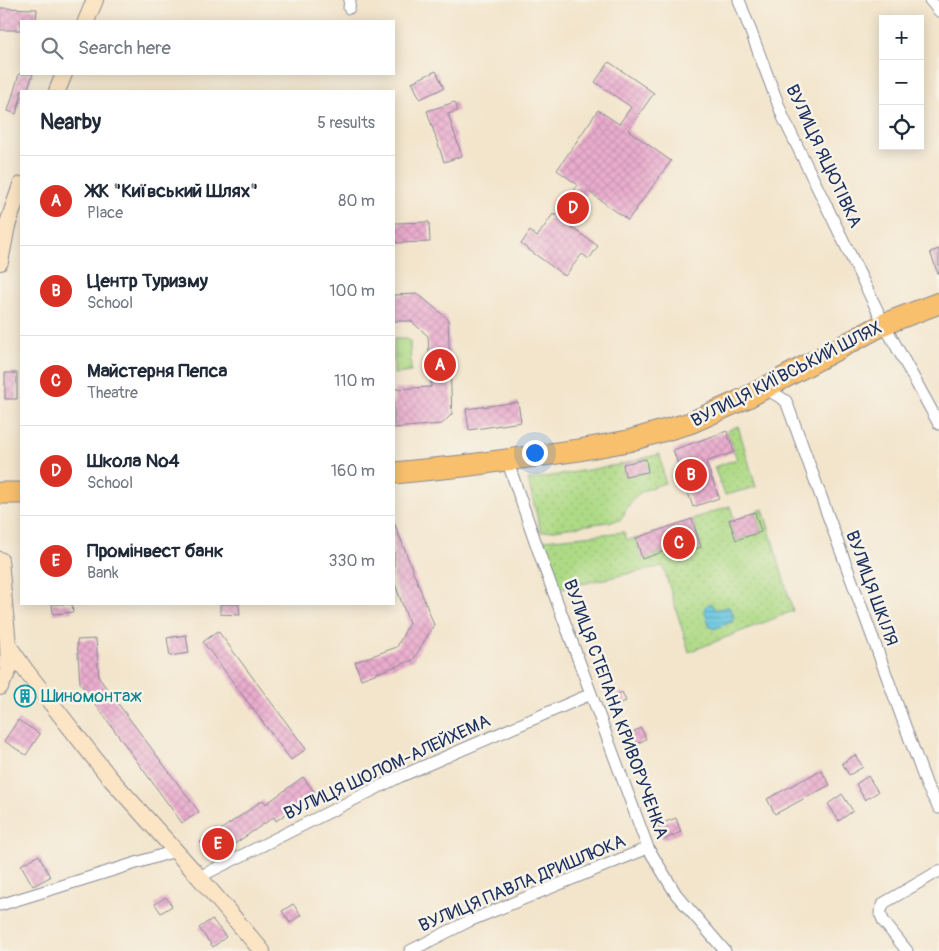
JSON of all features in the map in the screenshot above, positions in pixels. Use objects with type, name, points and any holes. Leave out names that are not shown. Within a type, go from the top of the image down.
[{"type":"highway","name":"ВУЛИЦЯ КИЇВСЬКИЙ ШЛЯХ","points":[[395,473],[579,450],[637,439],[690,423],[764,388],[884,324],[939,303]]},
{"type":"highway","points":[[0,494],[20,493]]},
{"type":"street","points":[[86,20],[95,0]]},
{"type":"street","name":"ВУЛИЦЯ ЯЦЮТІВКА","points":[[739,0],[783,117],[884,324],[939,424]]},
{"type":"street","points":[[930,0],[939,12]]},
{"type":"street","points":[[57,90],[64,75]]},
{"type":"street","points":[[0,262],[3,225],[20,187]]},
{"type":"street","name":"ВУЛИЦЯ ШКІЛЯ","points":[[764,388],[786,401],[926,786],[939,808]]},
{"type":"street","name":"ВУЛИЦЯ СТЕПАНА КРИВОРУЧЕНКА","points":[[507,460],[542,561],[648,848],[676,894],[725,951]]},
{"type":"street","points":[[0,560],[9,669],[0,687]]},
{"type":"street","points":[[8,644],[26,671],[109,777],[199,877],[262,951]]},
{"type":"street","name":"ВУЛИЦЯ ШОЛОМ-АЛЕЙХЕМА","points":[[199,877],[399,777],[591,694]]},
{"type":"street","name":"ВУЛИЦЯ ПАВЛА ДРИШЛЮКА","points":[[410,951],[469,921],[648,848]]},
{"type":"street","points":[[0,905],[175,851]]},
{"type":"street","points":[[906,951],[884,922],[880,913],[884,902],[939,871]]},
{"type":"green space","points":[[395,339],[410,341],[411,372],[395,374]]},
{"type":"green space","points":[[738,426],[756,487],[725,495],[714,467],[737,459],[727,431]]},
{"type":"green space","points":[[660,454],[665,483],[637,495],[629,504],[621,520],[541,532],[528,480],[623,464]]},
{"type":"green space","points":[[730,506],[734,519],[729,521],[736,540],[761,532],[755,512],[763,509],[793,611],[689,652],[663,566],[559,589],[544,540],[624,532],[627,540],[636,538],[643,559],[674,548],[676,555],[701,547],[692,519]]},
{"type":"water","points":[[710,603],[716,610],[729,607],[734,616],[732,622],[713,629],[709,625],[704,608]]},
{"type":"building","points":[[0,8],[37,9],[36,20],[20,20],[20,30],[0,30]]},
{"type":"building","points":[[609,62],[654,93],[628,130],[671,161],[628,220],[588,191],[565,223],[598,246],[589,259],[582,254],[565,276],[521,244],[530,231],[537,237],[553,214],[556,216],[578,185],[557,170],[598,110],[619,124],[631,107],[595,82]]},
{"type":"building","points":[[436,71],[444,88],[420,99],[412,82]]},
{"type":"building","points":[[19,74],[33,75],[27,90],[20,90],[20,101],[16,114],[8,111]]},
{"type":"building","points":[[455,102],[458,111],[448,114],[462,156],[444,162],[427,111]]},
{"type":"building","points":[[429,222],[430,242],[395,243],[395,223]]},
{"type":"building","points":[[939,249],[939,274],[938,274],[930,252]]},
{"type":"building","points":[[418,294],[448,319],[452,414],[442,424],[395,428],[395,389],[431,387],[428,336],[411,321],[395,321],[395,295]]},
{"type":"building","points":[[5,373],[17,373],[17,399],[5,399]]},
{"type":"building","points":[[518,402],[521,422],[469,430],[466,409]]},
{"type":"building","points":[[727,431],[734,452],[706,462],[719,498],[693,507],[673,450]]},
{"type":"building","points":[[646,459],[648,472],[625,476],[623,464]]},
{"type":"building","points":[[755,512],[761,532],[736,540],[729,520]]},
{"type":"building","points":[[692,519],[701,547],[676,555],[674,548],[642,559],[636,538]]},
{"type":"building","points":[[395,525],[434,625],[413,660],[361,679],[355,662],[397,647],[409,623],[395,584]]},
{"type":"building","points":[[52,605],[72,605],[73,612],[53,614]]},
{"type":"building","points":[[220,605],[239,605],[240,615],[220,614]]},
{"type":"building","points":[[218,631],[306,749],[291,760],[203,642]]},
{"type":"building","points":[[186,635],[189,653],[170,656],[167,638]]},
{"type":"building","points":[[96,639],[99,678],[199,812],[182,823],[80,683],[77,640]]},
{"type":"building","points":[[622,692],[626,701],[616,705],[612,697]]},
{"type":"building","points":[[18,720],[40,734],[26,755],[4,741]]},
{"type":"building","points":[[641,728],[646,739],[633,746],[628,734]]},
{"type":"building","points":[[855,755],[863,767],[849,775],[842,763]]},
{"type":"building","points":[[821,770],[830,785],[775,814],[767,799]]},
{"type":"building","points":[[868,776],[878,792],[865,800],[856,784]]},
{"type":"building","points":[[303,777],[315,793],[276,821],[274,817],[230,847],[232,850],[214,861],[200,842],[263,800],[266,804]]},
{"type":"building","points":[[842,794],[853,811],[839,821],[828,804]]},
{"type":"building","points":[[676,818],[681,832],[663,840],[658,825]]},
{"type":"building","points":[[39,855],[50,877],[33,886],[21,865]]},
{"type":"building","points":[[166,897],[172,906],[161,913],[155,904]]},
{"type":"building","points":[[293,904],[301,915],[290,923],[282,911]]},
{"type":"building","points":[[212,919],[226,937],[213,947],[199,928]]},
{"type":"place","name":"Школа №4","points":[[573,208]]},
{"type":"place","name":"ЖК \"Київський Шлях\"","points":[[440,365]]},
{"type":"place","name":"Центр Туризму","points":[[691,475]]},
{"type":"place","name":"Майстерня Пепса","points":[[679,543]]},
{"type":"place","name":"Шиномонтаж","points":[[25,696]]},
{"type":"place","name":"Промінвест банк","points":[[218,844]]}]
